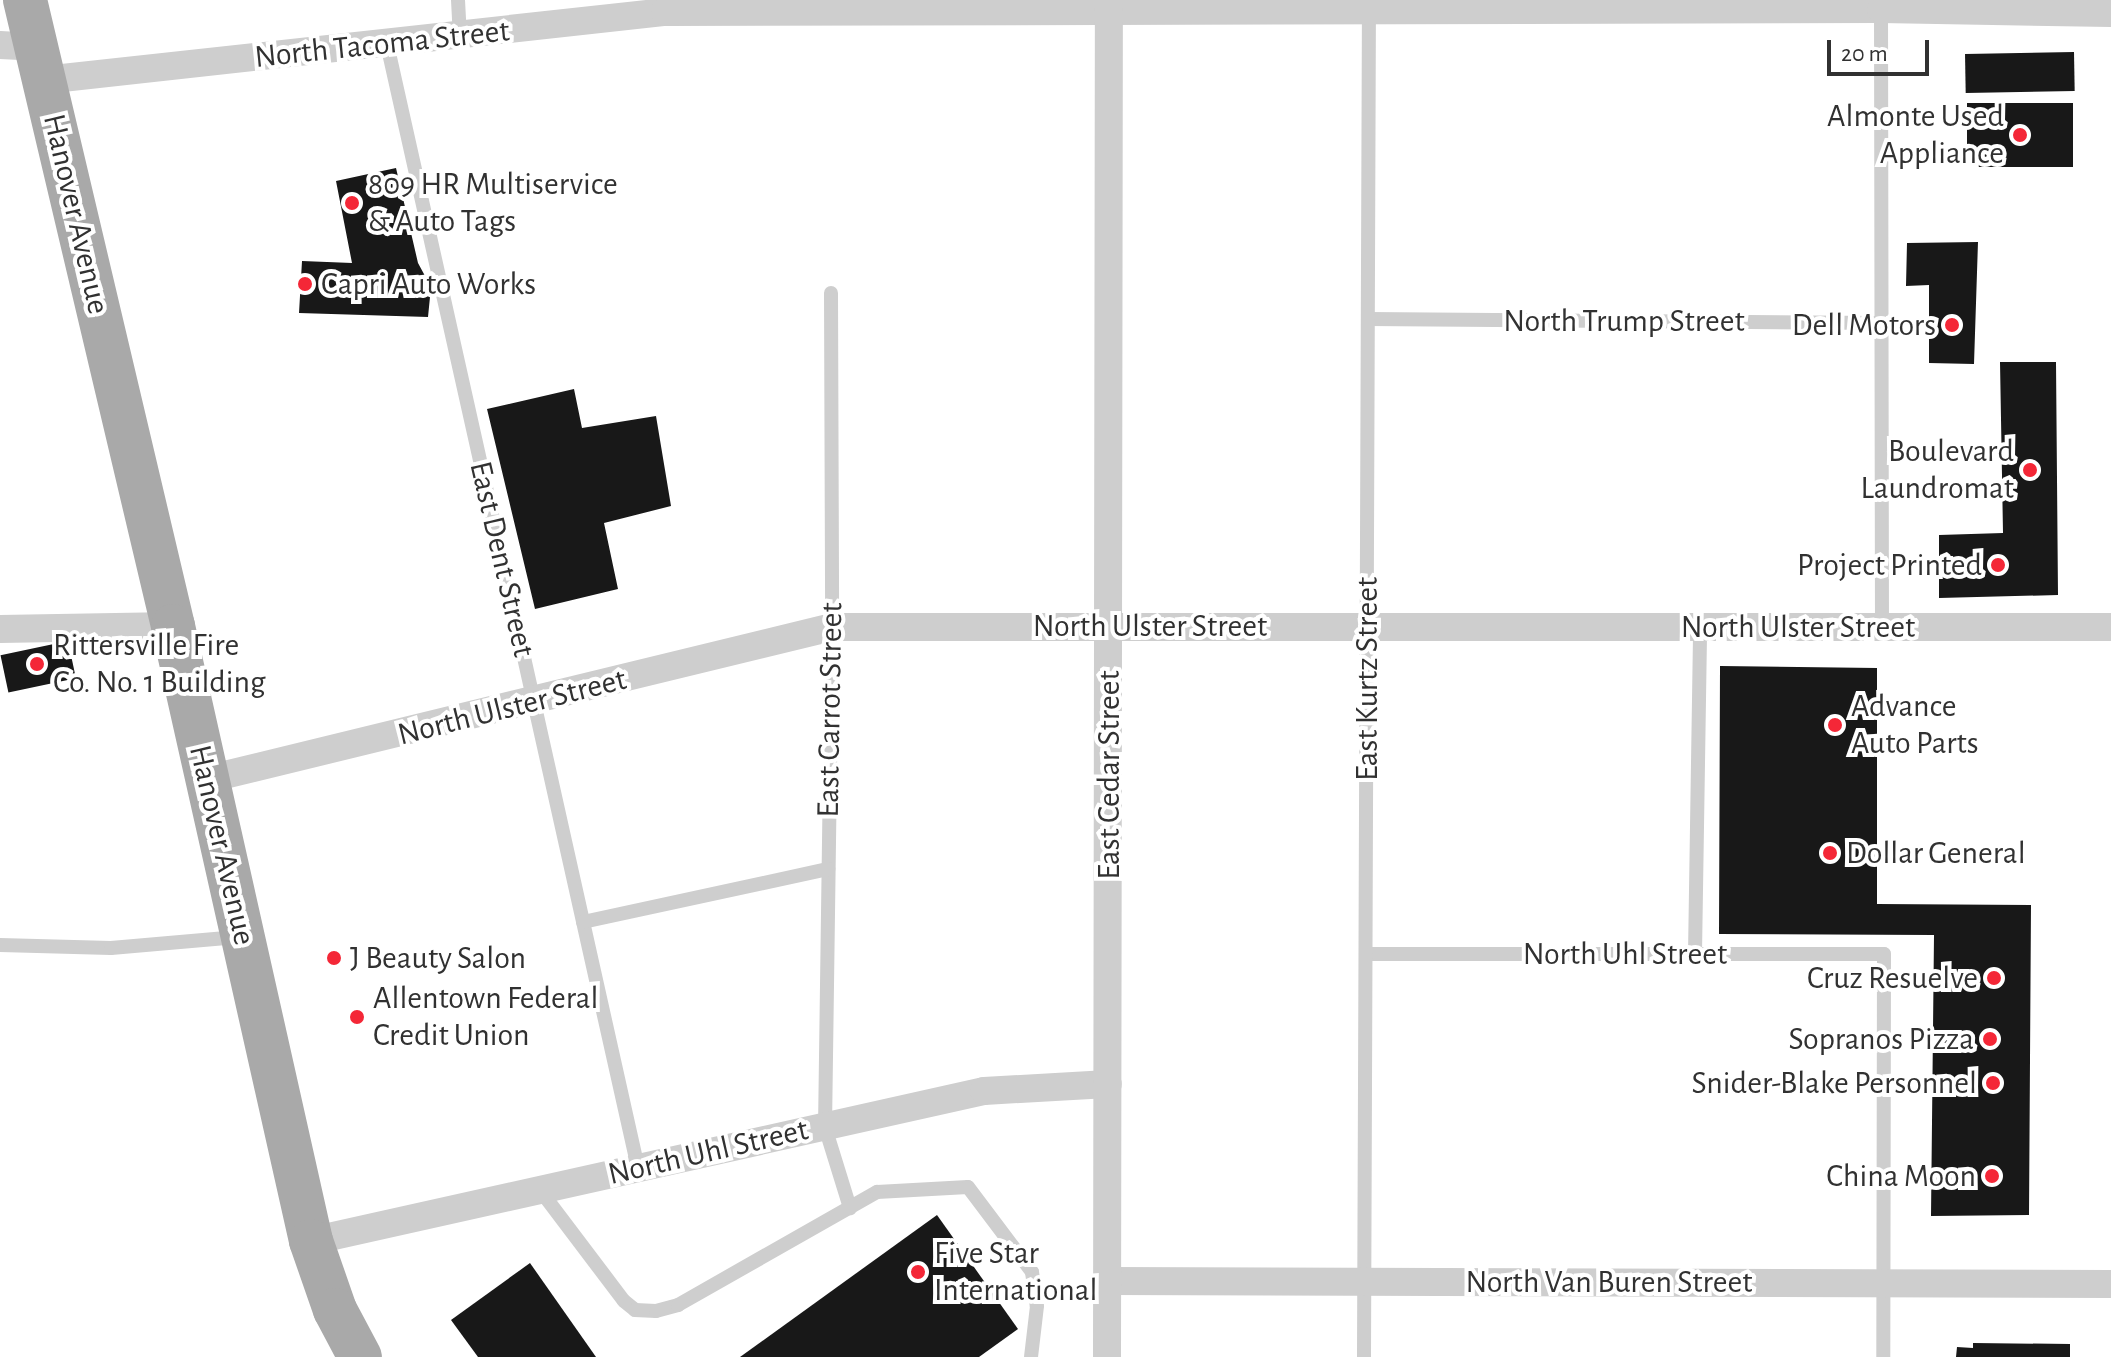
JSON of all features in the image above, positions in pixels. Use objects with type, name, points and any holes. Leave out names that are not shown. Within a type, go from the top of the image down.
[{"type":"main road","name":"Hanover Avenue","points":[[25,0],[27,57],[173,626],[311,1241],[335,1310],[360,1357]]},
{"type":"street","name":"East Cedar Street","points":[[1107,1357],[1109,5]]},
{"type":"street","name":"North Tacoma Street","points":[[27,57],[387,44],[665,6],[1881,5],[2111,13]]},
{"type":"street","points":[[0,629],[173,626]]},
{"type":"street","name":"North Ulster Street","points":[[208,779],[832,627],[2111,627]]},
{"type":"street","name":"North Uhl Street","points":[[311,1241],[984,1091],[1108,1084]]},
{"type":"street","name":"North Van Buren Street","points":[[1108,1281],[2111,1284]]},
{"type":"lane","points":[[458,0],[460,36]]},
{"type":"lane","points":[[1881,5],[1879,323],[1882,627]]},
{"type":"lane","name":"East Kurtz Street","points":[[1364,1357],[1369,6]]},
{"type":"lane","name":"East Dent Street","points":[[387,44],[638,1168]]},
{"type":"lane","name":"East Carrot Street","points":[[831,293],[832,627],[825,1127],[850,1208]]},
{"type":"lane","name":"North Trump Street","points":[[1368,319],[1879,323]]},
{"type":"lane","points":[[1695,954],[1700,627]]},
{"type":"lane","points":[[583,922],[828,869]]},
{"type":"lane","points":[[0,945],[111,948],[243,936]]},
{"type":"lane","name":"North Uhl Street","points":[[1366,954],[1884,954],[1883,1282]]},
{"type":"lane","points":[[540,1190],[635,1310],[656,1311],[678,1305],[877,1192],[968,1187],[1032,1272],[1037,1306],[1031,1357]]},
{"type":"lane","points":[[1883,1282],[1883,1357]]},
{"type":"building","points":[[2074,52],[2075,91],[1966,93],[1965,54]]},
{"type":"building","name":"Almonte Used Appliance","points":[[1967,103],[2073,103],[2073,167],[1967,167]]},
{"type":"building","points":[[396,168],[418,263],[431,287],[428,317],[299,313],[302,261],[352,263],[336,181]]},
{"type":"building","name":"Dell Motors","points":[[1978,242],[1974,364],[1929,363],[1929,285],[1906,286],[1907,243]]},
{"type":"building","points":[[2000,362],[2056,362],[2058,595],[1939,598],[1939,535],[2003,533]]},
{"type":"building","points":[[574,389],[582,428],[656,416],[671,506],[604,523],[618,589],[535,609],[487,409]]},
{"type":"building","name":"Rittersville Fire Co. No. 1 Building","points":[[68,641],[76,678],[8,693],[1,655]]},
{"type":"building","points":[[1720,666],[1877,668],[1877,904],[2031,905],[2029,1215],[1931,1216],[1934,935],[1719,934]]},
{"type":"building","name":"Five Star International","points":[[937,1215],[1018,1329],[979,1357],[740,1357]]},
{"type":"building","points":[[530,1263],[596,1357],[478,1357],[451,1320]]},
{"type":"building","points":[[1973,1343],[2070,1344],[2070,1357],[1956,1357],[1957,1347],[1973,1348]]},
{"type":"place","name":"Almonte Used Appliance","points":[[2020,135]]},
{"type":"place","name":"809 HR Multiservice & Auto Tags","points":[[352,203]]},
{"type":"place","name":"Capri Auto Works","points":[[305,284]]},
{"type":"place","name":"Dell Motors","points":[[1952,325]]},
{"type":"place","name":"Boulevard Laundromat","points":[[2030,470]]},
{"type":"place","name":"Project Printed","points":[[1998,565]]},
{"type":"place","name":"Rittersville Fire Co. No. 1 Building","points":[[37,664]]},
{"type":"place","name":"Advance Auto Parts","points":[[1835,725]]},
{"type":"place","name":"Dollar General","points":[[1830,853]]},
{"type":"place","name":"J Beauty Salon","points":[[334,958]]},
{"type":"place","name":"Cruz Resuelve","points":[[1994,978]]},
{"type":"place","name":"Allentown Federal Credit Union","points":[[357,1017]]},
{"type":"place","name":"Sopranos Pizza","points":[[1990,1039]]},
{"type":"place","name":"Snider-Blake Personnel","points":[[1993,1083]]},
{"type":"place","name":"China Moon","points":[[1992,1176]]},
{"type":"place","name":"Five Star International","points":[[918,1272]]}]
